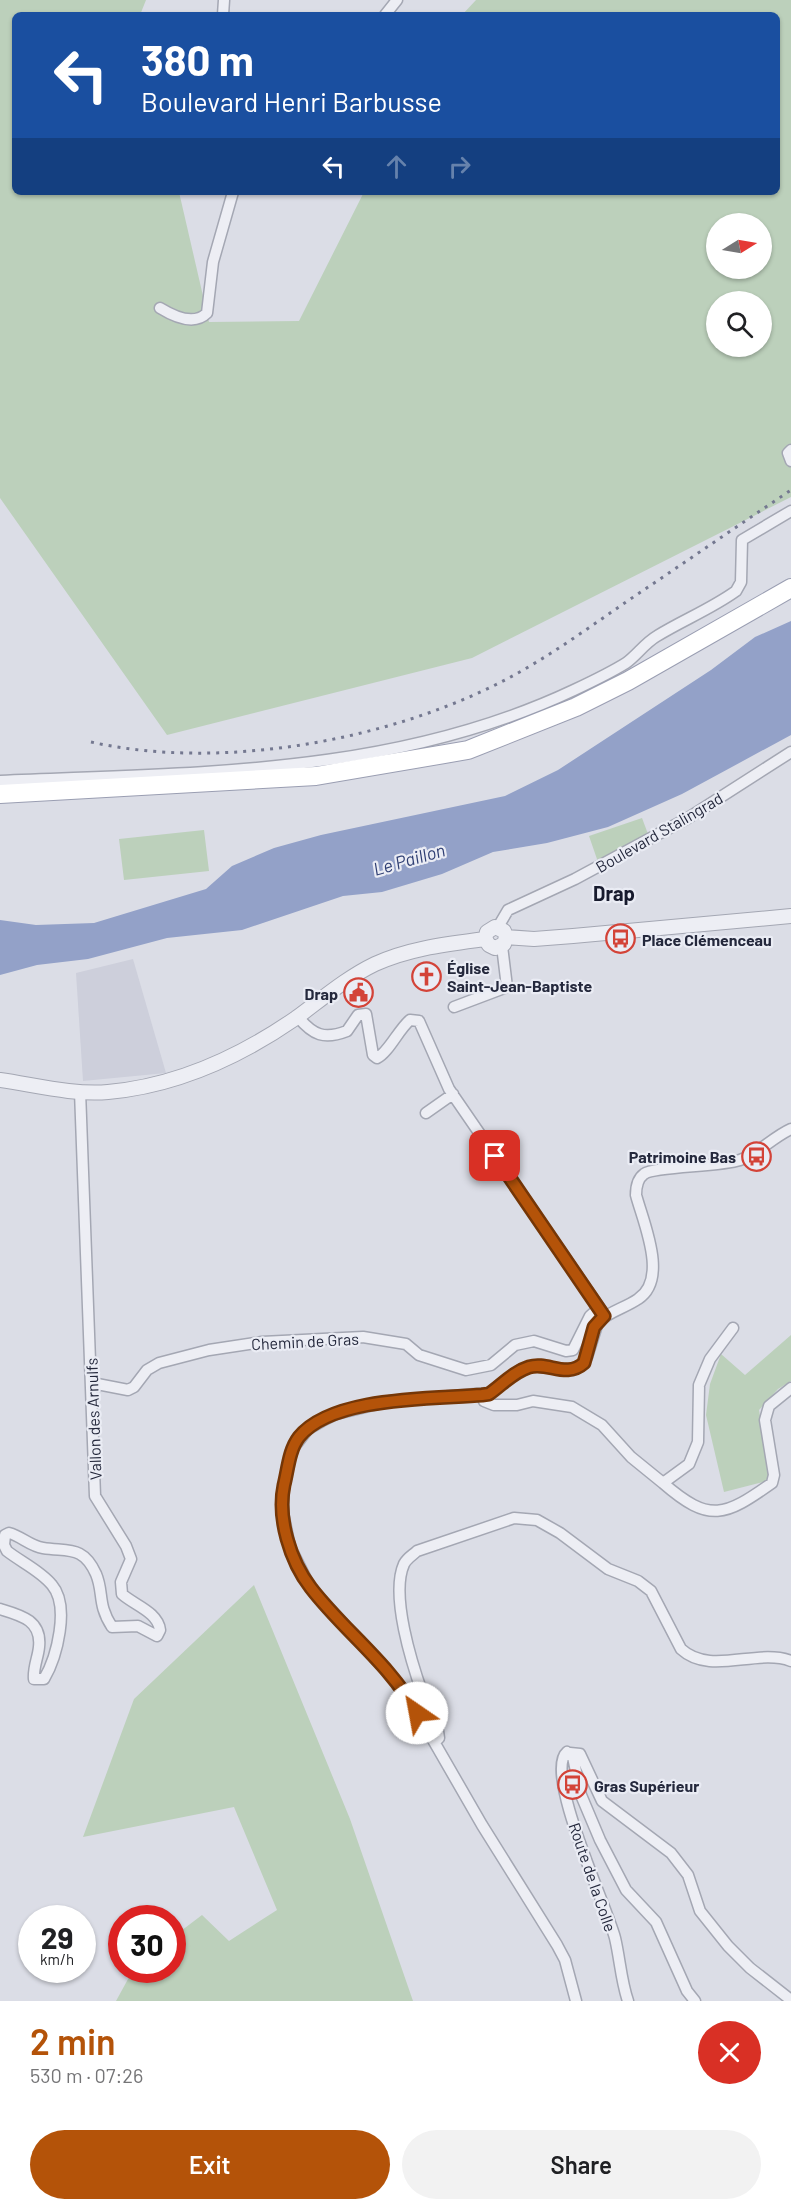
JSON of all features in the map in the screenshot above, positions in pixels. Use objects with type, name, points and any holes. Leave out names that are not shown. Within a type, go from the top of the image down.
[{"type":"main road","points":[[0,794],[316,776],[377,768],[468,750],[576,708],[791,588]]},
{"type":"main road","points":[[0,801],[317,784],[425,768],[456,760],[520,739],[578,715],[632,688],[791,596]]},
{"type":"street","points":[[387,12],[397,0]]},
{"type":"street","points":[[160,308],[177,317],[197,320],[207,313],[213,262],[232,195]]},
{"type":"street","points":[[791,450],[788,453],[791,462]]},
{"type":"street","points":[[0,781],[292,766],[417,746],[496,722],[574,690],[613,670],[628,661],[658,635],[736,591],[741,582],[742,540],[791,511]]},
{"type":"street","name":"Boulevard Stalingrad","points":[[502,937],[508,910],[575,879],[688,818],[791,752]]},
{"type":"street","points":[[0,1080],[80,1091],[106,1092],[132,1089],[180,1077],[235,1054],[297,1017],[351,978],[392,957],[428,948],[485,939],[489,930],[502,937],[534,939],[791,916]]},
{"type":"street","points":[[454,1007],[507,987],[502,937]]},
{"type":"street","points":[[297,1017],[310,1031],[319,1036],[347,1031],[358,1015],[366,1014],[373,1055],[377,1058],[383,1055],[400,1028],[416,1018],[433,1056],[456,1097],[602,1312]]},
{"type":"street","name":"Vallon des Arnulfs","points":[[0,1609],[27,1617],[39,1634],[34,1679],[44,1678],[52,1665],[60,1630],[57,1591],[50,1582],[7,1551],[4,1545],[5,1535],[9,1533],[43,1548],[69,1548],[83,1555],[97,1575],[102,1612],[112,1627],[138,1626],[157,1636],[160,1630],[160,1624],[150,1613],[122,1594],[121,1582],[131,1559],[126,1546],[96,1496],[80,1091]]},
{"type":"street","points":[[426,1113],[456,1097]]},
{"type":"street","points":[[576,2001],[565,1960],[557,1945],[441,1757],[410,1701],[392,1677],[310,1587],[300,1570],[285,1530],[283,1493],[291,1451],[298,1438],[308,1429],[329,1418],[390,1401],[489,1394],[527,1367],[542,1366],[564,1371],[579,1367],[587,1357],[594,1327],[602,1312],[639,1299],[652,1277],[652,1250],[636,1195],[636,1185],[644,1174],[658,1169],[699,1167],[739,1160],[791,1128]]},
{"type":"street","name":"Chemin de Gras","points":[[92,1383],[128,1390],[134,1387],[147,1370],[159,1363],[209,1350],[261,1342],[354,1337],[406,1344],[419,1355],[466,1370],[491,1365],[514,1345],[534,1341],[566,1351],[573,1350],[590,1316],[602,1312]]},
{"type":"street","points":[[663,1483],[689,1464],[698,1442],[699,1385],[710,1359],[733,1328]]},
{"type":"street","points":[[482,1395],[484,1401],[494,1405],[517,1405],[533,1401],[572,1407],[602,1425],[631,1457],[663,1483],[700,1508],[726,1512],[741,1505],[772,1483],[774,1475],[765,1420],[768,1406],[791,1388]]},
{"type":"street","points":[[434,1742],[439,1738],[438,1728],[424,1698],[406,1646],[401,1608],[401,1574],[405,1561],[417,1551],[514,1518],[537,1520],[560,1533],[608,1569],[638,1581],[651,1591],[681,1649],[688,1655],[701,1661],[762,1657],[791,1661]]},
{"type":"street","points":[[570,1752],[580,1754],[602,1801],[670,1853],[680,1864],[688,1875],[700,1911],[729,1947],[750,1968],[791,2000]]},
{"type":"street","name":"Route de la Colle","points":[[628,2001],[615,1937],[576,1833],[563,1783],[562,1757],[570,1752],[576,1766],[581,1796],[600,1840],[626,1890],[656,1922],[687,1991],[695,2001]]},
{"type":"shaded area","points":[[133,959],[166,1073],[83,1081],[76,973]]},
{"type":"green space","points":[[0,0],[146,0],[141,12],[12,12],[12,195],[180,195],[209,322],[299,321],[362,195],[780,195],[780,12],[465,12],[476,0],[791,0],[791,497],[472,658],[167,735],[0,498]]},
{"type":"green space","points":[[642,818],[648,834],[598,862],[589,836]]},
{"type":"green space","points":[[204,830],[209,871],[124,880],[119,839]]},
{"type":"green space","points":[[791,1335],[791,1381],[778,1389],[759,1410],[771,1480],[724,1492],[706,1415],[710,1384],[721,1354],[745,1375]]},
{"type":"green space","points":[[254,1585],[350,1819],[413,2001],[116,2001],[126,1983],[186,1983],[186,1927],[202,1915],[229,1941],[277,1910],[234,1807],[83,1837],[134,1699]]},
{"type":"water","name":"Le Paillon","points":[[791,621],[791,735],[682,794],[608,827],[547,843],[493,852],[442,874],[382,892],[343,896],[242,930],[167,938],[88,959],[37,965],[0,975],[0,920],[36,925],[94,923],[206,889],[232,866],[274,848],[321,835],[505,796],[558,770],[711,670],[755,637]]},
{"type":"railway","points":[[91,742],[141,750],[194,753],[248,751],[302,745],[357,734],[409,720],[505,680],[536,662],[791,490]]},
{"type":"place","name":"Place Clémenceau","points":[[621,939]]},
{"type":"place","name":"Église Saint-Jean-Baptiste","points":[[426,976]]},
{"type":"place","name":"Drap","points":[[359,993]]},
{"type":"place","name":"Patrimoine Bas","points":[[757,1156]]},
{"type":"place","name":"Gras Supérieur","points":[[573,1785]]},
{"type":"district","name":"Drap","points":[[614,893]]},
{"type":"route","points":[[417,1713],[392,1677],[310,1587],[300,1570],[285,1530],[283,1493],[291,1451],[298,1438],[308,1429],[336,1414],[411,1398],[489,1394],[527,1367],[542,1366],[564,1371],[573,1370],[584,1363],[594,1327],[604,1316],[551,1235],[495,1156]]}]
